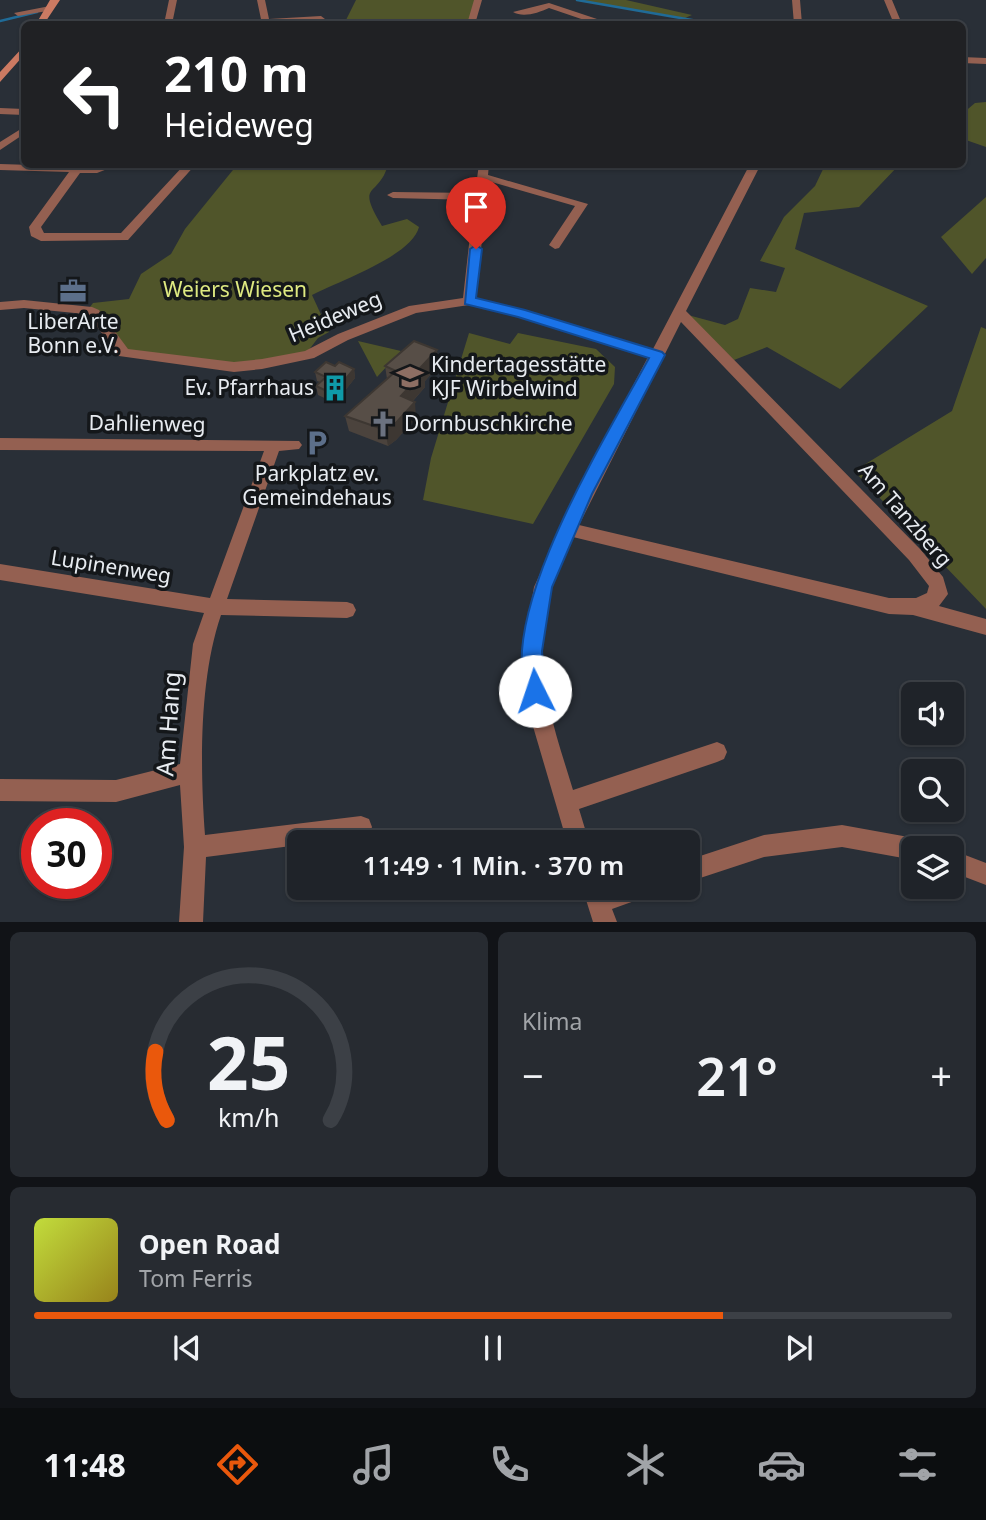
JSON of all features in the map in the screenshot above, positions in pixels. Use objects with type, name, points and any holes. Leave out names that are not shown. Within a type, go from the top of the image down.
[{"type":"main road","points":[[42,21],[53,4]]},
{"type":"main road","points":[[0,79],[21,53]]},
{"type":"street","points":[[169,21],[173,0]]},
{"type":"street","points":[[261,0],[265,21]]},
{"type":"street","points":[[472,21],[478,0]]},
{"type":"street","points":[[888,0],[897,21]]},
{"type":"street","points":[[793,1],[797,21]]},
{"type":"street","points":[[18,13],[53,4]]},
{"type":"street","points":[[517,12],[535,11],[549,5],[594,21]]},
{"type":"street","points":[[284,21],[321,19]]},
{"type":"street","points":[[966,61],[986,61]]},
{"type":"street","points":[[0,111],[21,111]]},
{"type":"street","points":[[0,148],[21,132]]},
{"type":"street","points":[[0,167],[21,168]]},
{"type":"street","points":[[25,168],[103,168]]},
{"type":"street","points":[[76,170],[35,227],[35,233],[41,237],[124,237],[187,168]]},
{"type":"street","points":[[574,830],[537,706],[532,651],[543,587],[568,529],[755,168]]},
{"type":"street","points":[[470,301],[484,171],[582,204],[555,245]]},
{"type":"street","points":[[393,195],[482,197]]},
{"type":"street","name":"Heideweg","points":[[0,306],[24,304],[87,310],[94,313],[124,352],[234,367],[309,355],[386,318],[414,309],[470,301],[520,313],[657,355]]},
{"type":"street","name":"Am Tanzberg","points":[[680,313],[915,555],[937,583],[939,594],[934,600],[917,608]]},
{"type":"street","name":"Dahlienweg","points":[[0,444],[294,445]]},
{"type":"street","name":"Am Hang","points":[[191,922],[195,847],[190,772],[202,644],[273,447]]},
{"type":"street","points":[[568,529],[889,606],[917,608],[986,627]]},
{"type":"street","name":"Lupinenweg","points":[[0,572],[214,607]]},
{"type":"street","points":[[214,607],[347,610]]},
{"type":"street","points":[[565,803],[717,752]]},
{"type":"street","points":[[0,790],[116,791],[190,772]]},
{"type":"street","points":[[195,847],[361,827]]},
{"type":"street","points":[[700,867],[764,846],[842,836],[901,847]]},
{"type":"street","points":[[964,866],[986,874]]},
{"type":"green space","points":[[356,0],[477,0],[471,21],[346,21]]},
{"type":"green space","points":[[578,0],[626,0],[692,15],[685,18]]},
{"type":"green space","points":[[986,102],[986,147],[966,140],[966,111],[975,103]]},
{"type":"green space","name":"Weiers Wiesen","points":[[235,168],[387,168],[369,196],[374,212],[382,226],[407,219],[419,227],[414,238],[389,258],[312,295],[329,332],[318,338],[308,351],[244,366],[132,353],[122,347],[90,307],[93,303],[129,299],[141,274],[171,254],[185,229]]},
{"type":"green space","points":[[824,168],[896,168],[859,207],[804,213],[795,249],[928,306],[840,389],[767,347],[734,360],[688,315],[725,325],[738,319],[750,288],[776,292],[785,268],[760,261],[784,217],[815,186]]},
{"type":"green space","points":[[986,197],[986,258],[972,274],[941,237]]},
{"type":"green space","points":[[981,327],[986,329],[986,609],[854,471],[952,411]]},
{"type":"green space","points":[[469,333],[510,344],[518,333],[596,349],[615,367],[614,384],[533,524],[423,500],[431,458]]},
{"type":"green space","points":[[358,341],[401,351],[377,377]]},
{"type":"building","points":[[414,341],[437,350],[419,369],[424,371],[401,396],[415,402],[394,425],[385,430],[345,416],[396,371],[385,366]]},
{"type":"building","points":[[326,362],[335,366],[339,362],[354,369],[333,394],[316,386],[326,377],[315,372]]},
{"type":"waterway","points":[[577,0],[698,21]]},
{"type":"waterway","points":[[0,21],[37,12]]},
{"type":"place","name":"LiberArte Bonn e.V.","points":[[73,291]]},
{"type":"place","name":"Kindertagesstätte KJF Wirbelwind","points":[[410,377]]},
{"type":"place","name":"Ev. Pfarrhaus","points":[[335,388]]},
{"type":"place","name":"Dornbuschkirche","points":[[383,424]]},
{"type":"place","name":"Parkplatz ev. Gemeindehaus","points":[[317,443]]},
{"type":"route","points":[[476,249],[470,301],[520,313],[657,355],[584,494],[543,587],[532,651],[535,691]]}]
